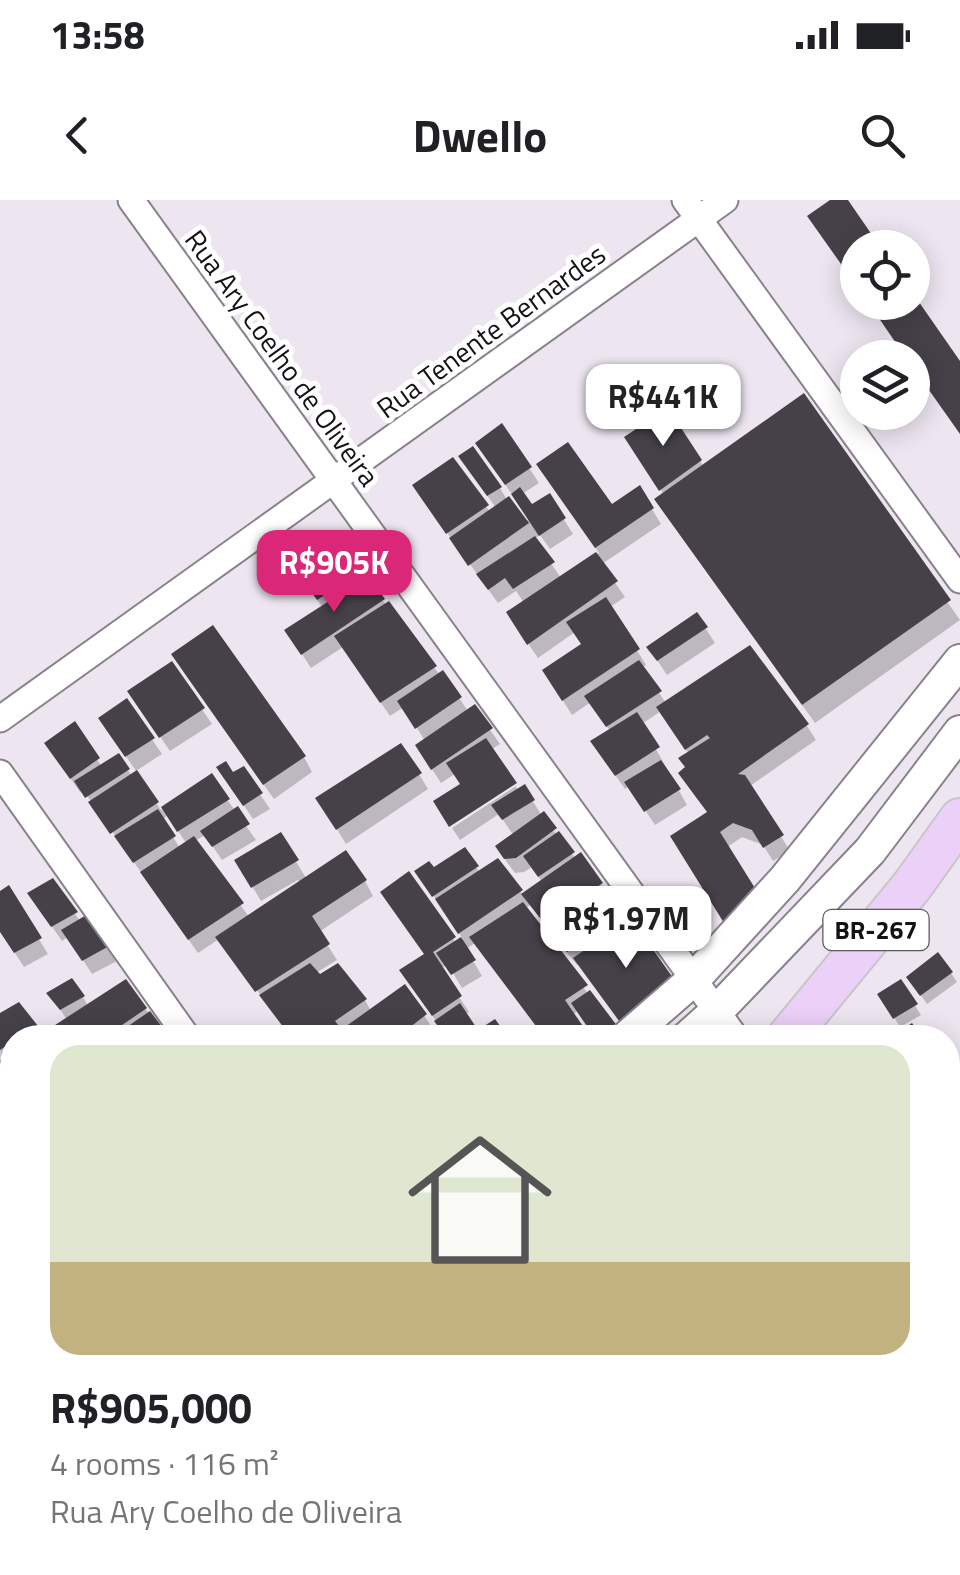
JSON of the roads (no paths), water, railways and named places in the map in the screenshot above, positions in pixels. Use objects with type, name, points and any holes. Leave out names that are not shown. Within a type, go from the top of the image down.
[{"type":"main road","name":"BR-267","points":[[798,1025],[912,886],[960,819]]},
{"type":"street","name":"Rua Ary Coelho de Oliveira","points":[[131,200],[727,1024]]},
{"type":"street","name":"Rua Tenente Bernardes","points":[[0,719],[334,480],[692,209],[725,200]]},
{"type":"street","points":[[692,209],[960,580]]},
{"type":"street","points":[[641,1025],[694,979],[785,879],[960,662]]},
{"type":"street","points":[[727,1024],[870,851],[960,732]]},
{"type":"street","points":[[0,772],[179,1025]]}]
